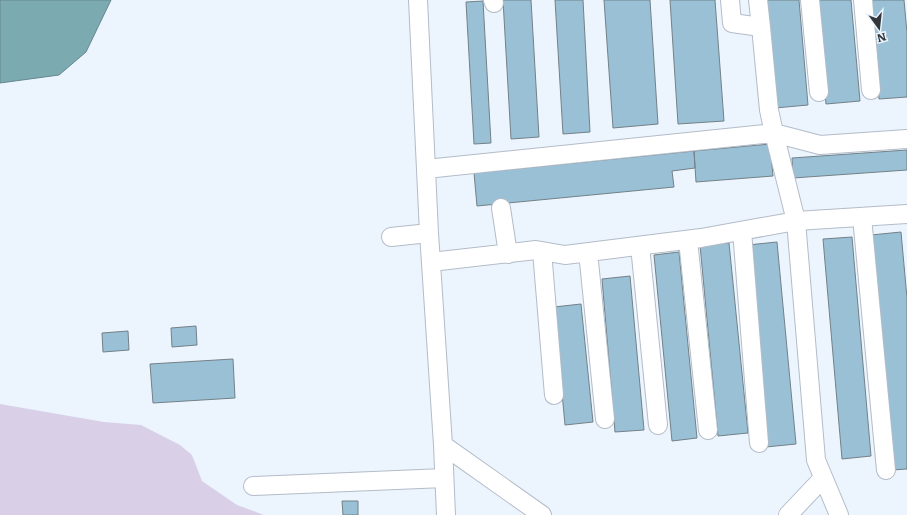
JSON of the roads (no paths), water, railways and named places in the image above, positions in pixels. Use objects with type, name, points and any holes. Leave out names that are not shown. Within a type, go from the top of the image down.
[{"type":"street","points":[[418,0],[429,233],[443,445],[446,515]]},
{"type":"street","points":[[730,0],[732,23],[761,27]]},
{"type":"street","points":[[758,0],[770,110],[774,133],[796,221],[816,460],[839,515]]},
{"type":"street","points":[[810,0],[819,92]]},
{"type":"street","points":[[863,0],[872,90]]},
{"type":"street","points":[[426,169],[774,133],[820,145],[907,139]]},
{"type":"street","points":[[501,208],[508,254]]},
{"type":"street","points":[[431,262],[536,250],[564,255],[688,240],[796,221],[907,214]]},
{"type":"street","points":[[862,217],[886,470]]},
{"type":"street","points":[[742,231],[759,443]]},
{"type":"street","points":[[391,238],[429,233]]},
{"type":"street","points":[[688,240],[708,430]]},
{"type":"street","points":[[640,246],[658,425]]},
{"type":"street","points":[[542,251],[554,395]]},
{"type":"street","points":[[588,252],[605,420]]},
{"type":"street","points":[[443,445],[542,515]]},
{"type":"street","points":[[253,486],[444,478]]},
{"type":"street","points":[[788,515],[823,478]]},
{"type":"water","points":[[0,0],[111,0],[86,52],[59,75],[0,83]]}]
